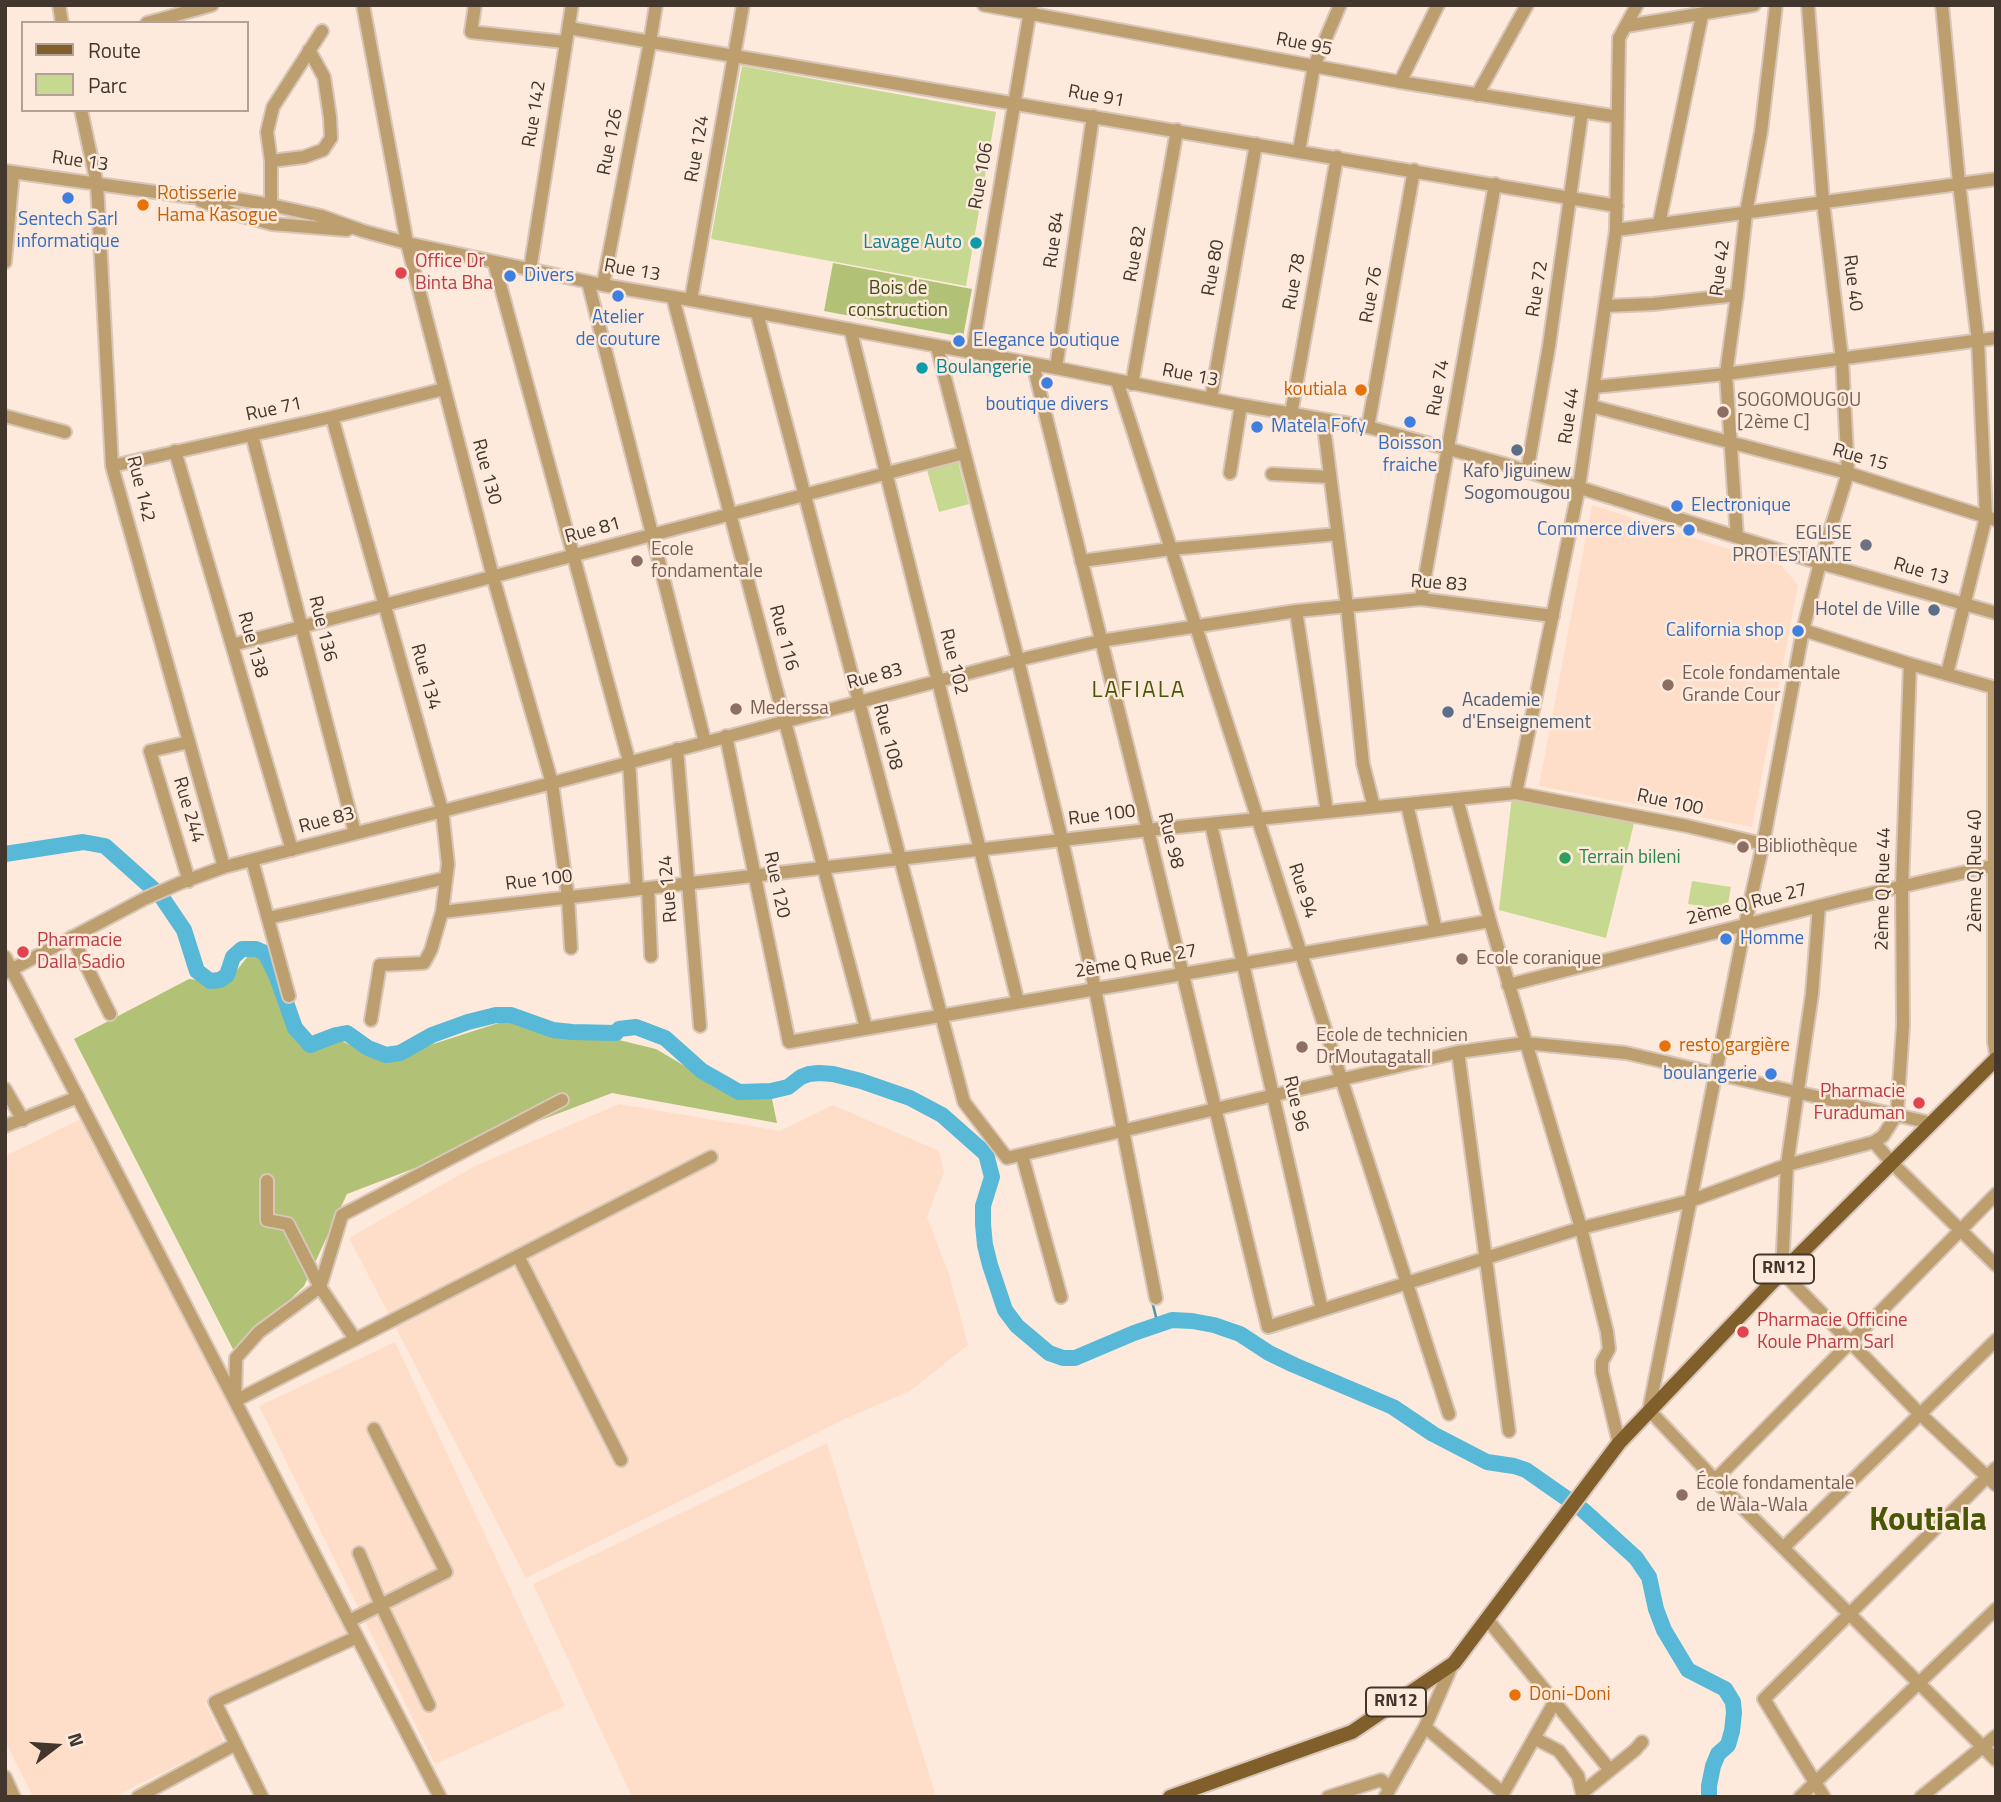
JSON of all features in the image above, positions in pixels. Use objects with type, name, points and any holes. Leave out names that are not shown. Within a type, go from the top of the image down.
[{"type":"main road","name":"RN12","points":[[1170,1797],[1189,1793],[1352,1732],[1454,1663],[1619,1443],[1782,1272],[1891,1162],[1994,1064]]},
{"type":"street","points":[[154,21],[212,5]]},
{"type":"street","name":"Rue 130","points":[[363,5],[407,243],[493,577],[552,783],[568,897],[570,948]]},
{"type":"street","points":[[475,5],[471,32],[565,42]]},
{"type":"street","name":"Rue 142","points":[[530,270],[572,5]]},
{"type":"street","name":"Rue 126","points":[[603,285],[656,5]]},
{"type":"street","name":"Rue 124","points":[[691,300],[743,5]]},
{"type":"street","name":"Rue 95","points":[[984,5],[1030,10],[1399,82],[1618,117]]},
{"type":"street","points":[[1299,151],[1314,66],[1340,5]]},
{"type":"street","points":[[1399,82],[1438,5]]},
{"type":"street","points":[[1477,95],[1527,5]]},
{"type":"street","points":[[1626,26],[1637,5]]},
{"type":"street","points":[[1626,26],[1754,5]]},
{"type":"street","name":"Rue 42","points":[[1737,537],[1726,374],[1746,213],[1761,132],[1776,5]]},
{"type":"street","name":"Rue 40","points":[[1649,1410],[1763,844],[1803,630],[1847,473],[1842,359],[1823,202],[1808,5]]},
{"type":"street","points":[[1942,5],[1978,341],[1991,519],[1964,605],[1947,674]]},
{"type":"street","name":"Rue 106","points":[[972,353],[1030,10]]},
{"type":"street","points":[[1659,225],[1703,15]]},
{"type":"street","name":"Rue 44","points":[[1516,793],[1580,487],[1606,306],[1616,230],[1619,38],[1626,26]]},
{"type":"street","name":"Rue 91","points":[[569,28],[1617,206]]},
{"type":"street","points":[[271,205],[271,161],[267,132],[273,107],[322,31]]},
{"type":"street","points":[[271,161],[303,157],[323,150],[331,138],[324,76],[309,50]]},
{"type":"street","name":"Rue 142","points":[[81,112],[97,184],[112,466],[224,867]]},
{"type":"street","name":"Rue 72","points":[[1527,472],[1572,197],[1582,112]]},
{"type":"street","name":"Rue 84","points":[[1056,369],[1093,116]]},
{"type":"street","name":"Rue 82","points":[[1132,384],[1177,130]]},
{"type":"street","name":"Rue 80","points":[[1211,399],[1256,144]]},
{"type":"street","name":"Rue 78","points":[[1292,414],[1337,157]]},
{"type":"street","name":"Rue 76","points":[[1368,427],[1414,170]]},
{"type":"street","points":[[5,262],[9,172]]},
{"type":"street","name":"Rue 13","points":[[9,172],[271,205],[321,216],[407,243],[588,282],[1368,427],[1580,487],[1737,537],[1996,613]]},
{"type":"street","points":[[1616,230],[1996,178]]},
{"type":"street","name":"Rue 74","points":[[1421,600],[1495,184]]},
{"type":"street","name":"Rue 13","points":[[191,197],[235,214],[272,224],[363,231]]},
{"type":"street","points":[[494,262],[629,761],[651,957]]},
{"type":"street","points":[[588,282],[705,742]]},
{"type":"street","points":[[1606,306],[1737,295]]},
{"type":"street","name":"Rue 116","points":[[673,298],[866,1028]]},
{"type":"street","name":"Rue 108","points":[[757,313],[964,1102],[1007,1158],[1022,1155]]},
{"type":"street","name":"Rue 102","points":[[851,332],[1018,1002]]},
{"type":"street","points":[[1594,387],[1726,374],[1996,338]]},
{"type":"street","points":[[937,347],[1062,840],[1095,989],[1156,1298]]},
{"type":"street","name":"Rue 98","points":[[1032,364],[1268,1327],[1322,1310]]},
{"type":"street","name":"Rue 94","points":[[1117,381],[1449,1414]]},
{"type":"street","name":"Rue 71","points":[[112,466],[444,389]]},
{"type":"street","points":[[1230,473],[1241,405]]},
{"type":"street","name":"Rue 15","points":[[1591,406],[1847,473],[1991,519]]},
{"type":"street","points":[[5,416],[65,432]]},
{"type":"street","name":"Rue 134","points":[[332,417],[442,810],[448,864],[442,912],[431,950],[424,963],[380,965],[371,1020]]},
{"type":"street","points":[[1323,420],[1347,606],[1363,764],[1374,807]]},
{"type":"street","name":"Rue 136","points":[[252,435],[355,833]]},
{"type":"street","name":"Rue 138","points":[[176,451],[292,850]]},
{"type":"street","name":"Rue 81","points":[[232,645],[964,453]]},
{"type":"street","points":[[1272,474],[1330,477]]},
{"type":"street","points":[[1081,561],[1171,549],[1338,534]]},
{"type":"street","name":"Rue 83","points":[[9,971],[144,899],[224,867],[1100,640],[1296,611],[1421,600],[1553,615]]},
{"type":"street","points":[[1296,611],[1327,812]]},
{"type":"street","points":[[1803,630],[1995,688]]},
{"type":"street","name":"2ème Q Rue 44","points":[[1897,1114],[1903,1027],[1902,887],[1910,664]]},
{"type":"street","name":"2ème Q Rue 40","points":[[1994,1064],[1995,688]]},
{"type":"street","name":"Rue 120","points":[[726,736],[789,1042]]},
{"type":"street","name":"Rue 244","points":[[184,882],[150,751],[189,742]]},
{"type":"street","name":"Rue 124","points":[[677,749],[699,1026]]},
{"type":"street","name":"Rue 100","points":[[442,912],[1148,830],[1516,793],[1687,826],[1763,844]]},
{"type":"street","points":[[1457,799],[1489,921],[1581,1228],[1609,1349],[1602,1362],[1602,1373],[1619,1443]]},
{"type":"street","points":[[1407,804],[1436,930]]},
{"type":"street","name":"Rue 96","points":[[1210,824],[1322,1310]]},
{"type":"street","points":[[252,860],[289,996]]},
{"type":"street","name":"2ème Q Rue 27","points":[[1508,985],[1819,906],[1996,865]]},
{"type":"street","points":[[268,918],[446,878]]},
{"type":"street","points":[[1819,906],[1812,994],[1787,1165],[1782,1272],[1919,1413],[1993,1477],[1848,1614],[1764,1699],[1824,1797]]},
{"type":"street","name":"2ème Q Rue 27","points":[[789,1042],[1489,921]]},
{"type":"street","points":[[72,937],[110,1014]]},
{"type":"street","points":[[5,957],[9,971],[78,1097],[440,1797]]},
{"type":"street","points":[[1061,1297],[1022,1155],[1458,1052],[1525,1043],[1626,1053],[1931,1123]]},
{"type":"street","points":[[1458,1052],[1509,1431]]},
{"type":"street","points":[[5,1089],[23,1120]]},
{"type":"street","points":[[5,1126],[78,1097]]},
{"type":"street","points":[[235,1401],[236,1358],[259,1332],[320,1287],[342,1215],[562,1100]]},
{"type":"street","points":[[1322,1310],[1581,1228],[1690,1201],[1787,1165],[1874,1142],[1883,1136],[1897,1114]]},
{"type":"street","points":[[1874,1142],[1996,1265]]},
{"type":"street","points":[[235,1401],[711,1157]]},
{"type":"street","points":[[267,1181],[267,1220],[288,1224],[320,1287],[355,1339]]},
{"type":"street","points":[[1716,1480],[1996,1194]]},
{"type":"street","points":[[518,1256],[621,1460]]},
{"type":"street","points":[[1783,1548],[1996,1340]]},
{"type":"street","points":[[1649,1410],[1848,1614],[1996,1760]]},
{"type":"street","points":[[349,1621],[446,1572],[374,1429]]},
{"type":"street","points":[[359,1553],[429,1705]]},
{"type":"street","points":[[1800,1797],[1996,1609]]},
{"type":"street","points":[[1487,1619],[1610,1770]]},
{"type":"street","points":[[262,1797],[215,1702],[357,1637]]},
{"type":"street","points":[[1387,1792],[1424,1727],[1454,1663]]},
{"type":"street","points":[[1424,1727],[1502,1795],[1555,1701]]},
{"type":"street","points":[[1921,1797],[1996,1736]]},
{"type":"street","points":[[1534,1738],[1559,1751],[1578,1776],[1582,1795],[1643,1742]]},
{"type":"street","points":[[138,1797],[236,1744]]},
{"type":"street","points":[[5,1777],[14,1797]]},
{"type":"street","points":[[1328,1797],[1381,1780],[1387,1792]]},
{"type":"shaded area","name":"Ecole fondamentale Grande Cour","points":[[1592,505],[1782,566],[1798,585],[1752,827],[1539,786]]},
{"type":"shaded area","points":[[619,1104],[780,1131],[833,1105],[939,1151],[944,1172],[927,1217],[949,1274],[968,1345],[910,1391],[847,1418],[526,1578],[349,1238],[475,1166]]},
{"type":"shaded area","points":[[83,1118],[348,1632],[205,1703],[224,1742],[114,1797],[33,1797],[5,1741],[5,1156]]},
{"type":"shaded area","points":[[395,1342],[565,1706],[435,1764],[259,1406]]},
{"type":"shaded area","points":[[827,1443],[936,1797],[632,1797],[533,1584]]},
{"type":"green space","points":[[742,66],[996,112],[966,286],[711,239]]},
{"type":"green space","name":"Bois de construction","points":[[833,263],[972,289],[963,337],[824,311]]},
{"type":"green space","points":[[958,462],[969,504],[939,512],[927,470]]},
{"type":"green space","name":"Terrain bileni","points":[[1512,796],[1635,819],[1606,938],[1499,910]]},
{"type":"green space","points":[[1692,881],[1731,887],[1727,910],[1688,904]]},
{"type":"green space","points":[[259,955],[310,1037],[338,1040],[387,1059],[520,1016],[656,1049],[735,1096],[772,1099],[777,1123],[612,1093],[347,1194],[304,1286],[235,1353],[74,1039],[189,979],[227,983],[248,956]]},
{"type":"waterway","points":[[936,367],[951,425]]},
{"type":"waterway","points":[[5,854],[83,842],[105,846],[161,896],[184,930],[197,971],[210,981],[220,980],[227,975],[233,957],[242,949],[256,949],[265,953],[277,977],[295,1028],[310,1045],[347,1033],[368,1048],[386,1055],[400,1053],[432,1035],[496,1015],[511,1015],[553,1030],[572,1032],[616,1033],[619,1029],[636,1027],[665,1038],[702,1071],[739,1092],[771,1091],[788,1087],[809,1074],[833,1074],[910,1098],[942,1115],[986,1154],[992,1177],[983,1206],[983,1224],[990,1265],[1005,1310],[1017,1326],[1049,1353],[1063,1358],[1075,1358],[1172,1320],[1214,1325],[1240,1334],[1294,1365],[1393,1407],[1433,1434],[1487,1462],[1526,1470],[1583,1510],[1636,1558],[1649,1577],[1664,1630],[1688,1670],[1725,1689],[1733,1702],[1732,1731],[1728,1745],[1718,1754],[1713,1766],[1709,1797]]},
{"type":"waterway","points":[[1152,1301],[1158,1325]]},
{"type":"place","name":"Sentech Sarl informatique","points":[[68,198]]},
{"type":"place","name":"Rotisserie Hama Kasogue","points":[[143,205]]},
{"type":"place","name":"Lavage Auto","points":[[976,243]]},
{"type":"place","name":"Office Dr Binta Bha","points":[[401,273]]},
{"type":"place","name":"Divers","points":[[510,276]]},
{"type":"place","name":"Atelier de couture","points":[[618,296]]},
{"type":"place","name":"Elegance boutique","points":[[959,341]]},
{"type":"place","name":"Boulangerie","points":[[922,368]]},
{"type":"place","name":"boutique divers","points":[[1047,383]]},
{"type":"place","name":"koutiala","points":[[1361,390]]},
{"type":"place","name":"SOGOMOUGOU [2ème C]","points":[[1723,412]]},
{"type":"place","name":"Boisson fraiche","points":[[1410,422]]},
{"type":"place","name":"Matela Fofy","points":[[1257,427]]},
{"type":"place","name":"Kafo Jiguinew Sogomougou","points":[[1517,450]]},
{"type":"place","name":"Electronique","points":[[1677,506]]},
{"type":"place","name":"Commerce divers","points":[[1689,530]]},
{"type":"place","name":"EGLISE PROTESTANTE","points":[[1866,545]]},
{"type":"place","name":"Ecole fondamentale","points":[[637,561]]},
{"type":"place","name":"Hotel de Ville","points":[[1934,610]]},
{"type":"place","name":"California shop","points":[[1798,631]]},
{"type":"place","name":"Ecole fondamentale Grande Cour","points":[[1668,685]]},
{"type":"place","name":"Mederssa","points":[[736,709]]},
{"type":"place","name":"Academie d'Enseignement","points":[[1448,712]]},
{"type":"place","name":"Bibliothèque","points":[[1743,847]]},
{"type":"place","name":"Terrain bileni","points":[[1565,858]]},
{"type":"place","name":"Homme","points":[[1726,939]]},
{"type":"place","name":"Pharmacie Dalla Sadio","points":[[23,952]]},
{"type":"place","name":"Ecole coranique","points":[[1462,959]]},
{"type":"place","name":"resto gargière","points":[[1665,1046]]},
{"type":"place","name":"Ecole de technicien DrMoutagatall","points":[[1302,1047]]},
{"type":"place","name":"boulangerie","points":[[1771,1074]]},
{"type":"place","name":"Pharmacie Furaduman","points":[[1919,1103]]},
{"type":"place","name":"Pharmacie Officine Koule Pharm Sarl","points":[[1743,1332]]},
{"type":"place","name":"École fondamentale de Wala-Wala","points":[[1682,1495]]},
{"type":"place","name":"Doni-Doni","points":[[1515,1695]]},
{"type":"district","name":"LAFIALA","points":[[1139,691]]},
{"type":"district","name":"Koutiala","points":[[1928,1522]]}]
